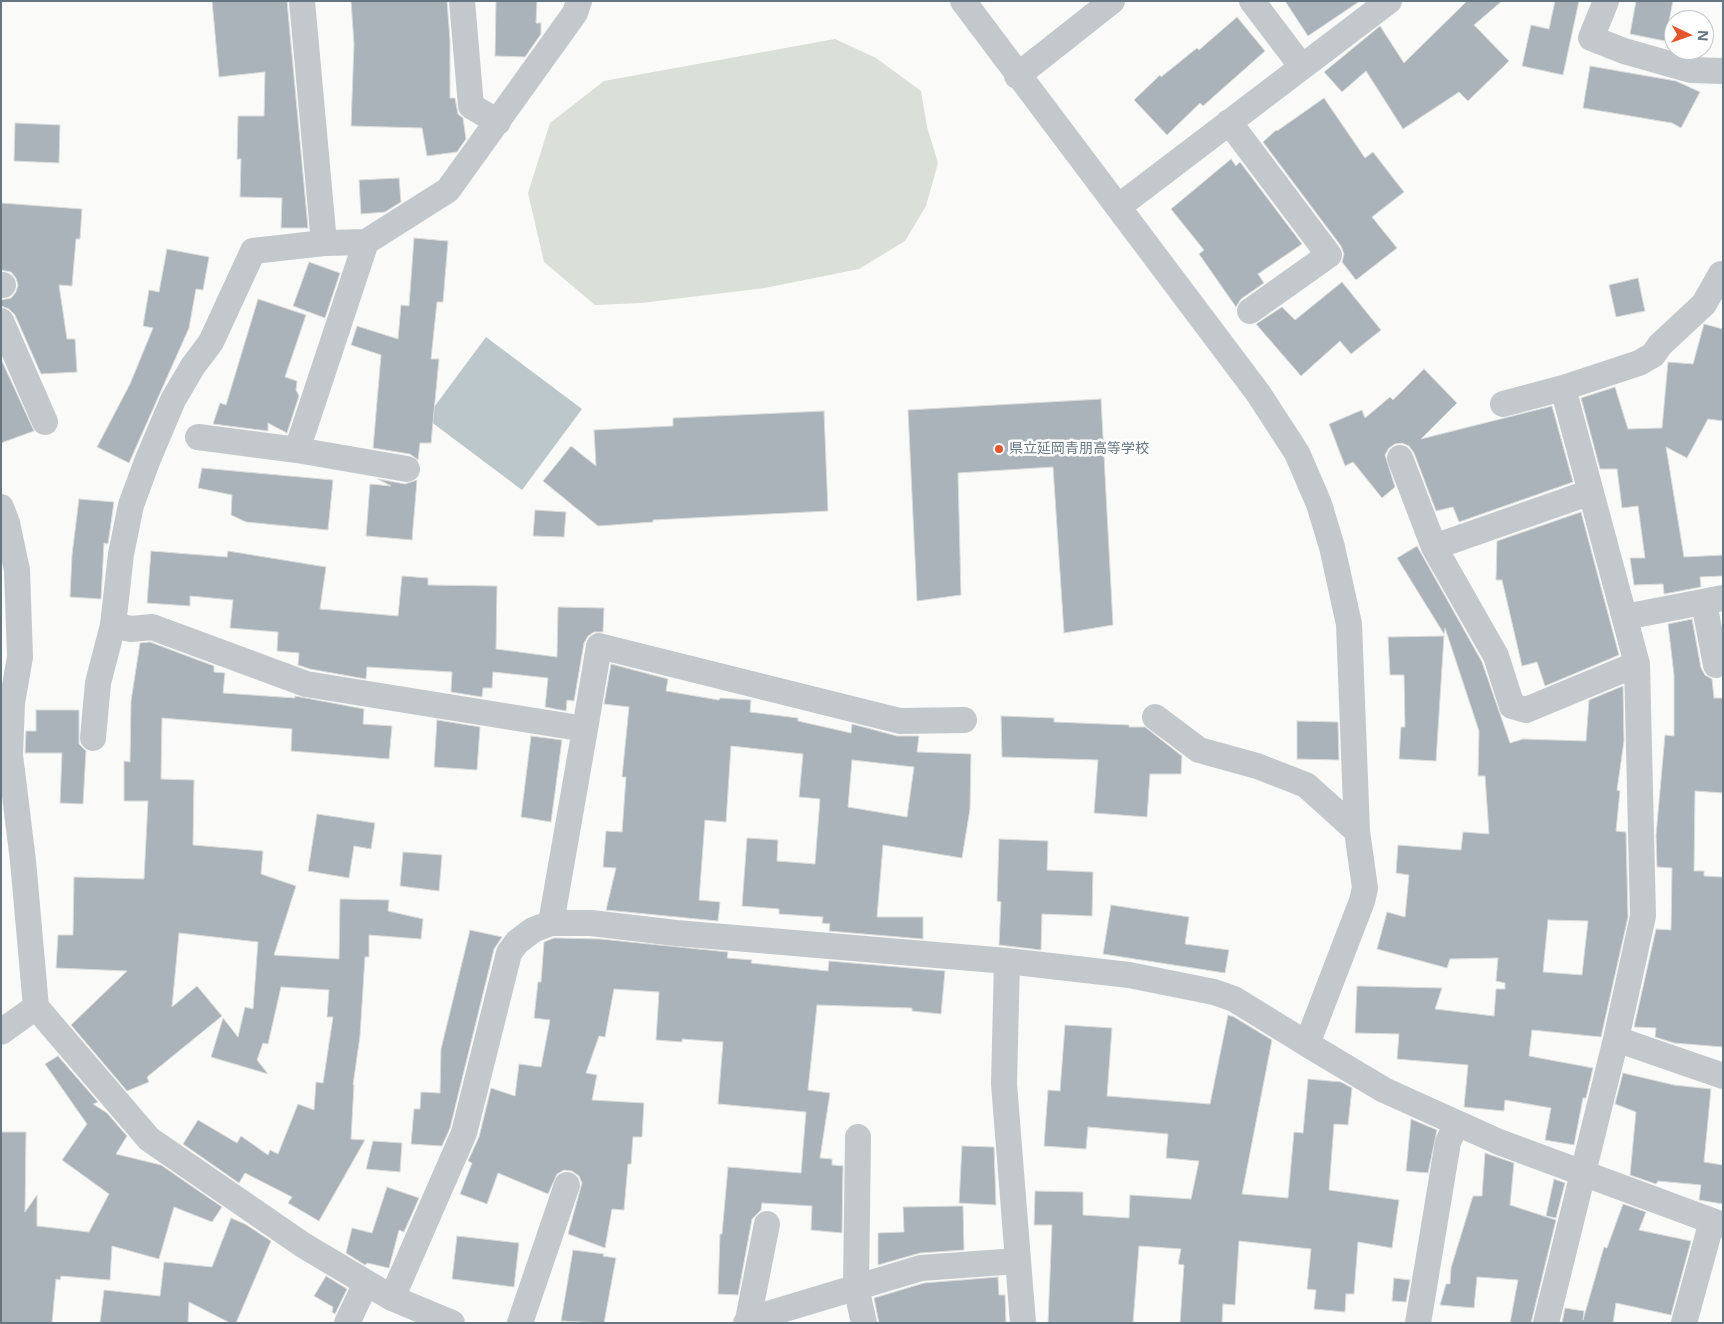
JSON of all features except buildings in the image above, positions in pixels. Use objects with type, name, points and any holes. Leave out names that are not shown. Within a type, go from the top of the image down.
[{"type":"street","points":[[302,1],[324,243]]},
{"type":"street","points":[[462,1],[471,106],[498,122]]},
{"type":"street","points":[[93,738],[98,683],[113,625],[121,554],[131,505],[173,400],[193,366],[211,342],[253,251],[324,243],[366,242],[448,190],[575,14],[579,1]]},
{"type":"street","points":[[963,1],[1258,393],[1297,453],[1319,504],[1332,547],[1349,624],[1356,832],[1365,888],[1362,901],[1307,1044]]},
{"type":"street","points":[[1018,76],[1112,1]]},
{"type":"street","points":[[1252,1],[1302,67]]},
{"type":"street","points":[[1118,207],[1389,1]]},
{"type":"street","points":[[1606,1],[1591,38],[1624,51],[1691,70],[1723,71]]},
{"type":"street","points":[[1229,122],[1328,255],[1250,311]]},
{"type":"street","points":[[297,450],[366,242]]},
{"type":"street","points":[[1503,404],[1563,388],[1639,363],[1653,355],[1660,345],[1704,304],[1721,274]]},
{"type":"street","points":[[1,321],[45,422]]},
{"type":"street","points":[[1546,1323],[1616,1039],[1643,916],[1637,664],[1563,388]]},
{"type":"street","points":[[198,437],[297,450],[407,469]]},
{"type":"street","points":[[1400,458],[1434,547],[1496,656],[1512,706],[1526,710],[1637,664]]},
{"type":"street","points":[[1434,547],[1591,492]]},
{"type":"street","points":[[1,506],[7,523],[17,570],[20,657],[9,674],[12,703],[10,756],[23,861],[36,1006],[149,1138],[303,1245],[392,1298],[452,1323]]},
{"type":"street","points":[[1625,617],[1713,601],[1716,666]]},
{"type":"street","points":[[113,625],[131,629],[152,627],[306,684],[585,729]]},
{"type":"street","points":[[551,923],[599,646],[900,721],[964,720]]},
{"type":"street","points":[[1155,717],[1199,750],[1257,766],[1306,785],[1356,832]]},
{"type":"street","points":[[392,1298],[464,1133],[509,953],[517,942],[533,930],[551,923],[591,923],[676,933],[1007,961],[1129,975],[1214,992],[1234,999],[1384,1090],[1499,1142],[1718,1223],[1684,1323]]},
{"type":"street","points":[[1007,961],[1004,1084],[1023,1323]]},
{"type":"street","points":[[1,1032],[36,1006]]},
{"type":"street","points":[[1616,1039],[1723,1076]]},
{"type":"street","points":[[1418,1323],[1448,1142],[1457,1123]]},
{"type":"street","points":[[858,1137],[856,1287],[864,1323]]},
{"type":"street","points":[[520,1323],[567,1185]]},
{"type":"street","points":[[767,1224],[747,1321],[921,1268],[1017,1261]]},
{"type":"street","points":[[347,1323],[366,1283]]},
{"type":"shaded area","points":[[835,39],[876,58],[921,91],[927,127],[938,163],[926,206],[905,241],[859,269],[765,288],[641,303],[595,305],[544,262],[528,193],[550,123],[604,81]]},
{"type":"shaded area","points":[[486,337],[582,409],[522,490],[426,418]]},
{"type":"place","name":"県立延岡青朋高等学校","points":[[999,449]]}]
